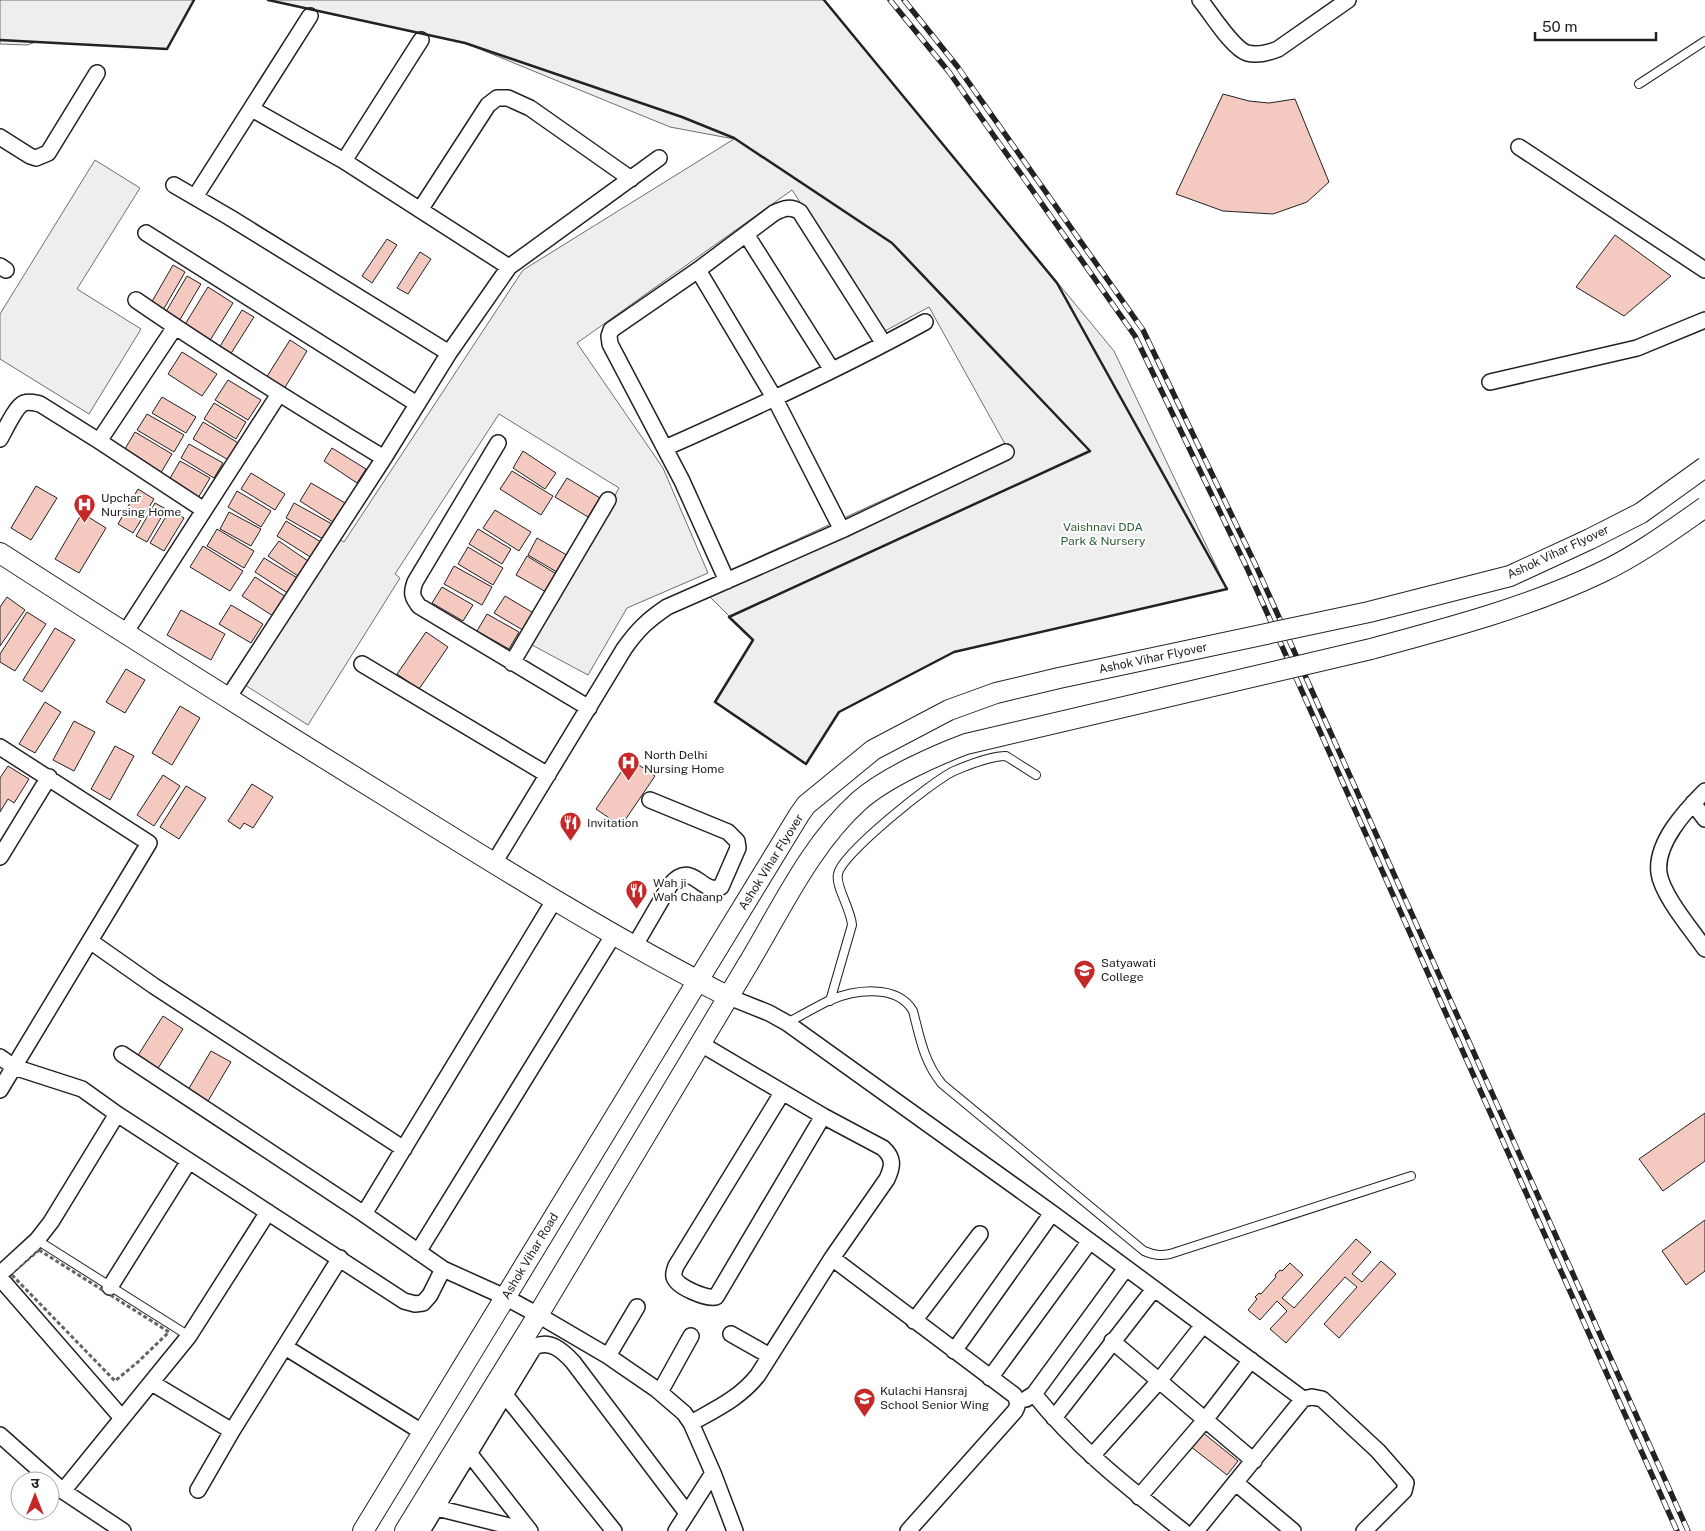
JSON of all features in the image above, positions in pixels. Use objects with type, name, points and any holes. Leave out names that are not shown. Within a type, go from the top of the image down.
[{"type":"main road","name":"Ashok Vihar Flyover","points":[[698,981],[806,806],[873,750],[949,710],[996,693],[1369,612],[1510,576],[1590,539],[1641,512],[1705,467]]},
{"type":"main road","points":[[405,1531],[538,1315],[812,856],[840,820],[860,800],[891,780],[941,754],[966,744],[1371,649],[1535,601],[1603,572],[1658,540],[1705,507]]},
{"type":"main road","points":[[0,553],[228,698],[494,863],[634,947],[729,997]]},
{"type":"main road","name":"Ashok Vihar Road","points":[[362,1531],[698,981]]},
{"type":"street","points":[[1200,0],[1236,45],[1245,52],[1255,54],[1278,49],[1348,0]]},
{"type":"street","points":[[195,197],[310,16]]},
{"type":"street","points":[[344,161],[421,40]]},
{"type":"street","points":[[0,137],[36,158],[48,153],[98,73]]},
{"type":"street","points":[[420,210],[488,105],[497,98],[508,98],[530,108],[631,179]]},
{"type":"street","points":[[252,109],[344,161],[509,267]]},
{"type":"street","points":[[1519,147],[1705,270]]},
{"type":"street","points":[[228,698],[384,458],[449,353],[509,267],[660,158]]},
{"type":"street","points":[[174,185],[449,353]]},
{"type":"street","points":[[727,581],[682,481],[610,344],[609,336],[611,330],[698,270],[781,209],[788,207],[795,208],[800,212],[884,344]]},
{"type":"street","points":[[146,233],[417,404]]},
{"type":"street","points":[[746,234],[832,370]]},
{"type":"street","points":[[698,270],[775,399],[842,530]]},
{"type":"street","points":[[136,300],[279,394],[384,458]]},
{"type":"street","points":[[1490,382],[1637,348],[1705,320]]},
{"type":"street","points":[[665,448],[775,399],[925,322]]},
{"type":"street","points":[[99,441],[175,327]]},
{"type":"street","points":[[125,633],[279,394]]},
{"type":"street","points":[[0,439],[22,403],[40,404],[204,510]]},
{"type":"street","points":[[498,443],[415,582],[411,591],[413,598],[419,606],[589,708]]},
{"type":"street","points":[[494,863],[636,631],[667,607],[842,530],[1006,452]]},
{"type":"street","points":[[512,662],[608,500]]},
{"type":"street","points":[[362,664],[548,775]]},
{"type":"street","points":[[0,747],[149,843],[0,1090]]},
{"type":"street","points":[[0,857],[49,777]]},
{"type":"street","points":[[1705,791],[1693,803],[1667,838],[1659,872],[1664,887],[1705,949]]},
{"type":"street","points":[[634,947],[676,878],[685,875],[693,876],[712,888],[721,887],[738,848],[737,841],[728,832],[650,800]]},
{"type":"street","points":[[1693,803],[1705,819]]},
{"type":"street","points":[[364,1214],[555,899]]},
{"type":"street","points":[[418,1252],[614,934]]},
{"type":"street","points":[[90,941],[154,986],[404,1149]]},
{"type":"street","points":[[729,997],[770,1013],[787,1023],[1052,1213],[1303,1399]]},
{"type":"street","points":[[691,1423],[748,1388],[892,1169],[889,1153],[882,1148],[782,1093],[701,1044]]},
{"type":"street","points":[[122,1054],[364,1214],[443,1269],[538,1315],[608,1356],[660,1392],[684,1413],[691,1423],[713,1473],[735,1531]]},
{"type":"street","points":[[0,1057],[14,1067],[82,1088],[117,1114],[404,1301],[415,1304],[423,1303],[443,1269]]},
{"type":"street","points":[[782,1093],[676,1266],[674,1278],[678,1283],[703,1297],[716,1298],[823,1116]]},
{"type":"street","points":[[0,1274],[37,1240],[66,1199],[117,1114]]},
{"type":"street","points":[[110,1287],[190,1161]]},
{"type":"street","points":[[63,1491],[189,1336],[268,1212]]},
{"type":"street","points":[[954,1351],[1052,1213]]},
{"type":"street","points":[[914,1320],[980,1234]]},
{"type":"street","points":[[990,1378],[1090,1241]]},
{"type":"street","points":[[198,1490],[232,1431],[340,1258]]},
{"type":"street","points":[[832,1258],[1014,1395],[1018,1401],[1016,1411],[908,1531]]},
{"type":"street","points":[[1018,1401],[1029,1398],[1034,1394],[1126,1268]]},
{"type":"street","points":[[0,1278],[122,1418]]},
{"type":"street","points":[[1054,1418],[1154,1289]]},
{"type":"street","points":[[608,1356],[637,1307]]},
{"type":"street","points":[[1092,1456],[1159,1381],[1202,1325]]},
{"type":"street","points":[[731,1334],[770,1356]]},
{"type":"street","points":[[660,1392],[691,1336]]},
{"type":"street","points":[[1112,1342],[1254,1461]]},
{"type":"street","points":[[422,1531],[534,1347],[545,1344],[558,1348],[573,1362],[687,1513]]},
{"type":"street","points":[[285,1347],[422,1432]]},
{"type":"street","points":[[1139,1497],[1205,1420],[1251,1360]]},
{"type":"street","points":[[152,1383],[232,1431]]},
{"type":"street","points":[[1034,1394],[1054,1418],[1092,1456],[1139,1497],[1194,1530],[1236,1483],[1303,1399],[1312,1397],[1322,1399],[1378,1452],[1406,1483],[1404,1491],[1364,1531]]},
{"type":"street","points":[[504,1395],[614,1531]]},
{"type":"street","points":[[1,1437],[63,1491],[123,1531]]},
{"type":"street","points":[[469,1453],[529,1531]]},
{"type":"street","points":[[676,1531],[713,1473]]},
{"type":"street","points":[[1236,1483],[1293,1531]]},
{"type":"street","points":[[437,1508],[529,1531]]},
{"type":"lane","points":[[1639,84],[1705,41]]},
{"type":"lane","points":[[830,1000],[852,925],[851,916],[840,890],[837,876],[840,869],[851,856],[884,822],[954,771],[992,758],[1006,756],[1036,775]]},
{"type":"lane","points":[[787,1023],[830,1000],[851,994],[871,992],[895,994],[902,998],[912,1011],[927,1062],[932,1072],[942,1084],[1144,1251],[1151,1254],[1160,1256],[1170,1254],[1411,1176]]},
{"type":"lane","points":[[37,1240],[189,1336]]},
{"type":"path","points":[[39,1250],[169,1332],[139,1361],[115,1381],[11,1274],[39,1250]]},
{"type":"green space","points":[[0,0],[194,0],[167,49],[36,42],[27,45],[0,44]]},
{"type":"green space","name":"Vaishnavi DDA Park & Nursery","points":[[268,0],[824,0],[1114,351],[1227,589],[954,652],[839,712],[806,764],[715,702],[753,640],[698,585],[1005,444],[929,307],[885,331],[792,190],[577,343],[663,468],[708,573],[627,608],[588,675],[532,645],[619,488],[499,414],[395,574],[400,578],[308,725],[245,685],[337,538],[344,542],[523,270],[734,139],[670,127],[465,43]]},
{"type":"green space","points":[[95,160],[140,188],[77,289],[141,329],[89,414],[0,359],[0,314]]},
{"type":"building","points":[[1223,94],[1249,101],[1269,103],[1295,99],[1329,182],[1307,202],[1273,214],[1223,211],[1176,194]]},
{"type":"building","points":[[1615,235],[1671,276],[1624,316],[1576,287]]},
{"type":"building","points":[[387,239],[397,245],[372,283],[362,276]]},
{"type":"building","points":[[420,252],[431,259],[408,294],[397,288]]},
{"type":"building","points":[[173,265],[185,272],[162,312],[150,305]]},
{"type":"building","points":[[187,276],[201,284],[178,323],[164,315]]},
{"type":"building","points":[[208,287],[233,303],[209,342],[184,326]]},
{"type":"building","points":[[242,310],[254,317],[230,355],[219,348]]},
{"type":"building","points":[[290,340],[307,351],[284,389],[266,378]]},
{"type":"building","points":[[182,352],[217,374],[202,396],[168,374]]},
{"type":"building","points":[[228,380],[261,400],[248,420],[215,400]]},
{"type":"building","points":[[162,397],[196,417],[186,433],[152,413]]},
{"type":"building","points":[[214,403],[246,422],[236,439],[204,419]]},
{"type":"building","points":[[147,414],[184,435],[174,452],[137,430]]},
{"type":"building","points":[[203,422],[240,444],[230,461],[193,439]]},
{"type":"building","points":[[135,432],[172,454],[159,476],[122,454]]},
{"type":"building","points":[[189,444],[223,463],[214,478],[181,458]]},
{"type":"building","points":[[332,448],[366,469],[357,483],[324,461]]},
{"type":"building","points":[[523,451],[556,473],[545,489],[513,468]]},
{"type":"building","points":[[180,461],[210,478],[198,498],[169,480]]},
{"type":"building","points":[[512,471],[553,496],[541,515],[500,489]]},
{"type":"building","points":[[251,473],[285,494],[275,510],[241,489]]},
{"type":"building","points":[[567,478],[600,498],[588,517],[555,497]]},
{"type":"building","points":[[311,483],[345,503],[333,522],[300,501]]},
{"type":"building","points":[[36,486],[57,498],[31,540],[11,528]]},
{"type":"building","points":[[138,489],[154,499],[133,533],[118,524]]},
{"type":"building","points":[[237,491],[271,511],[261,527],[228,507]]},
{"type":"building","points":[[155,503],[166,509],[147,542],[136,536]]},
{"type":"building","points":[[294,503],[332,524],[323,539],[286,518]]},
{"type":"building","points":[[170,510],[184,518],[164,551],[150,543]]},
{"type":"building","points":[[495,510],[531,532],[519,551],[483,528]]},
{"type":"building","points":[[229,512],[261,529],[251,546],[220,529]]},
{"type":"building","points":[[82,513],[106,528],[79,573],[55,559]]},
{"type":"building","points":[[286,521],[321,542],[312,558],[277,536]]},
{"type":"building","points":[[217,529],[254,551],[244,568],[207,546]]},
{"type":"building","points":[[478,529],[511,549],[502,564],[469,544]]},
{"type":"building","points":[[537,538],[572,558],[562,575],[528,555]]},
{"type":"building","points":[[279,541],[308,561],[298,576],[268,556]]},
{"type":"building","points":[[203,546],[243,571],[230,591],[190,567]]},
{"type":"building","points":[[468,547],[503,568],[493,585],[458,564]]},
{"type":"building","points":[[527,556],[558,575],[548,593],[516,575]]},
{"type":"building","points":[[264,558],[299,579],[289,594],[255,572]]},
{"type":"building","points":[[454,566],[492,587],[482,605],[444,584]]},
{"type":"building","points":[[255,577],[286,597],[273,616],[242,596]]},
{"type":"building","points":[[442,587],[473,605],[463,621],[432,603]]},
{"type":"building","points":[[505,596],[537,615],[526,632],[494,613]]},
{"type":"building","points":[[7,597],[25,610],[0,646],[0,607]]},
{"type":"building","points":[[231,605],[263,624],[251,643],[219,624]]},
{"type":"building","points":[[181,610],[225,634],[211,660],[167,635]]},
{"type":"building","points":[[27,612],[46,624],[15,671],[0,662],[0,654]]},
{"type":"building","points":[[487,614],[519,632],[509,649],[477,631]]},
{"type":"building","points":[[55,628],[75,640],[42,692],[23,680]]},
{"type":"building","points":[[426,632],[448,647],[419,689],[397,674]]},
{"type":"building","points":[[126,669],[145,680],[125,713],[106,702]]},
{"type":"building","points":[[45,702],[61,712],[35,753],[19,744]]},
{"type":"building","points":[[180,706],[200,718],[172,765],[152,753]]},
{"type":"building","points":[[74,721],[95,732],[74,771],[53,760]]},
{"type":"building","points":[[115,746],[134,756],[110,800],[91,789]]},
{"type":"building","points":[[630,759],[655,776],[621,826],[596,809]]},
{"type":"building","points":[[8,766],[29,779],[14,803],[8,799],[0,812],[0,778]]},
{"type":"building","points":[[163,775],[180,786],[154,826],[137,815]]},
{"type":"building","points":[[252,784],[273,797],[253,828],[244,823],[240,829],[228,821]]},
{"type":"building","points":[[186,786],[206,798],[179,839],[160,827]]},
{"type":"building","points":[[163,1016],[183,1029],[155,1073],[135,1060]]},
{"type":"building","points":[[211,1051],[231,1062],[208,1101],[188,1090]]},
{"type":"building","points":[[1705,1113],[1705,1161],[1663,1191],[1639,1159]]},
{"type":"building","points":[[1705,1220],[1705,1271],[1686,1285],[1662,1251]]},
{"type":"building","points":[[1356,1239],[1371,1252],[1352,1274],[1362,1282],[1381,1261],[1396,1274],[1339,1338],[1324,1324],[1357,1287],[1345,1277],[1286,1343],[1270,1329],[1287,1311],[1277,1301],[1260,1320],[1248,1310],[1257,1299],[1255,1297],[1259,1293],[1261,1294],[1276,1277],[1275,1275],[1290,1263],[1303,1275],[1282,1298],[1294,1308]]},
{"type":"building","points":[[1202,1432],[1238,1461],[1227,1475],[1190,1446]]},
{"type":"railway","points":[[890,0],[949,72],[1135,336],[1247,568],[1677,1531]]},
{"type":"railway","points":[[904,0],[957,66],[1143,330],[1256,566],[1688,1531]]},
{"type":"wall","points":[[0,40],[167,49],[194,0]]},
{"type":"wall","points":[[268,0],[465,43],[682,117],[734,138],[892,243],[1090,451],[729,617],[753,640],[715,702],[806,764],[839,712],[954,652],[1227,589],[1057,283],[824,0]]},
{"type":"place","name":"Upchar Nursing Home","points":[[85,524]]},
{"type":"place","name":"North Delhi Nursing Home","points":[[628,781]]},
{"type":"place","name":"Invitation","points":[[571,842]]},
{"type":"place","name":"Wah ji Wah Chaanp","points":[[637,909]]},
{"type":"place","name":"Satyawati College","points":[[1085,989]]},
{"type":"place","name":"Kulachi Hansraj School Senior Wing","points":[[864,1417]]}]
